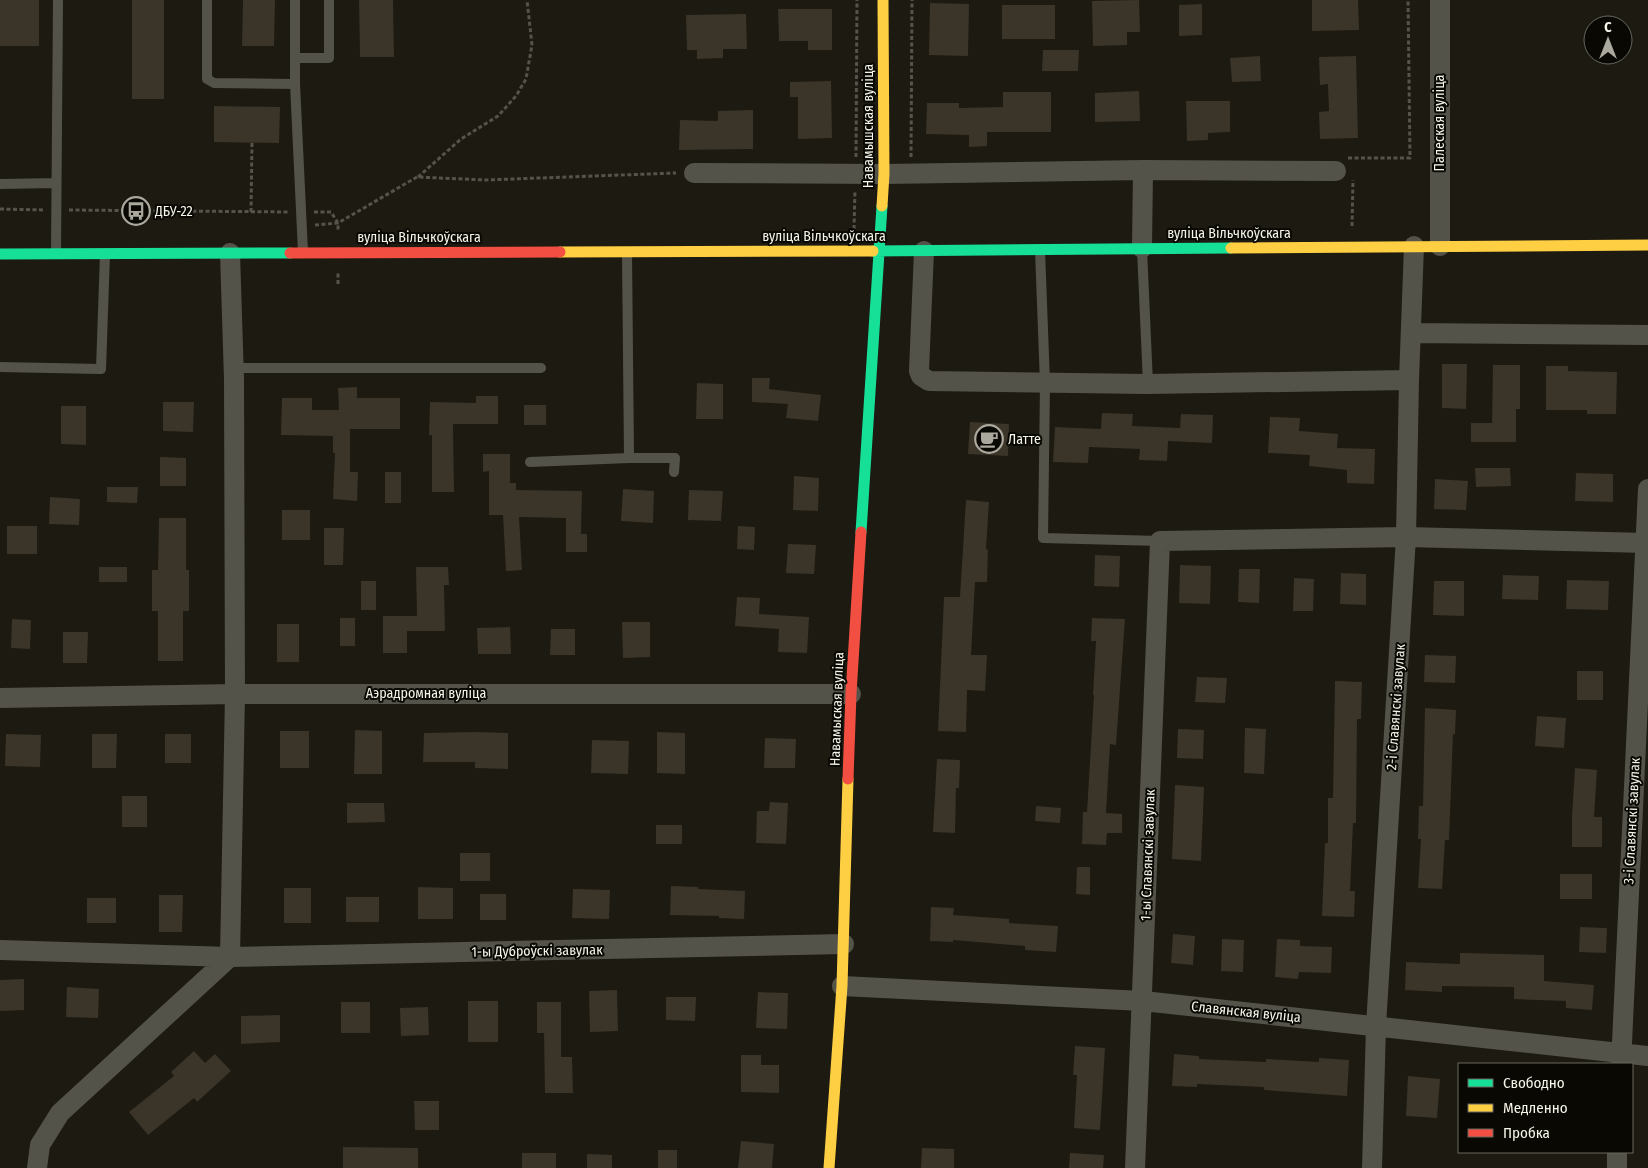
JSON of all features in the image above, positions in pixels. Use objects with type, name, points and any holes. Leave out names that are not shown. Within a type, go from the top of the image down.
[{"type":"main road","name":"Навамышская вуліца","points":[[880,251],[884,169],[883,0]]},
{"type":"main road","name":"вуліца Вільчкоўскага","points":[[0,254],[924,251],[1648,245]]},
{"type":"main road","name":"Навамыская вуліца","points":[[829,1168],[844,944],[851,694],[874,314],[880,251]]},
{"type":"street","name":"Палеская вуліца","points":[[1440,0],[1440,246]]},
{"type":"street","points":[[694,173],[856,173],[884,169],[1143,170],[1346,168]]},
{"type":"street","points":[[1142,248],[1143,170]]},
{"type":"street","name":"2-і Славянскі завулак","points":[[1372,1168],[1376,1026],[1406,537],[1414,246]]},
{"type":"street","points":[[924,251],[918,371],[921,376],[929,381],[1148,384],[1409,380]]},
{"type":"street","points":[[37,1168],[40,1146],[60,1113],[230,957],[235,694],[233,368],[230,253]]},
{"type":"street","points":[[1411,333],[1648,335]]},
{"type":"street","name":"3-і Славянскі завулак","points":[[1621,1059],[1648,489]]},
{"type":"street","points":[[1160,541],[1406,537],[1646,543]]},
{"type":"street","name":"1-ы Славянскі завулак","points":[[1135,1168],[1160,541]]},
{"type":"street","name":"Аэрадромная вуліца","points":[[0,698],[235,694],[851,694]]},
{"type":"street","name":"1-ы Дуброўскі завулак","points":[[0,950],[230,957],[844,944]]},
{"type":"street","name":"Славянская вуліца","points":[[842,986],[1143,1001],[1376,1026],[1621,1059],[1648,1056]]},
{"type":"street","points":[[1617,1153],[1617,1168]]},
{"type":"lane","points":[[56,254],[58,0]]},
{"type":"lane","points":[[207,0],[207,79],[214,83],[295,84]]},
{"type":"lane","points":[[295,0],[295,84],[303,253]]},
{"type":"lane","points":[[295,58],[329,58],[329,0]]},
{"type":"lane","points":[[0,184],[56,183]]},
{"type":"lane","points":[[1142,248],[1148,384]]},
{"type":"lane","points":[[1040,250],[1045,383],[1042,538],[1160,541]]},
{"type":"lane","points":[[627,251],[629,458]]},
{"type":"lane","points":[[0,367],[100,369],[105,253]]},
{"type":"lane","points":[[233,368],[541,368]]},
{"type":"lane","points":[[530,462],[675,458],[674,472]]},
{"type":"path","points":[[302,227],[338,223],[418,177],[461,139],[498,116],[516,96],[526,79],[532,45],[527,0]]},
{"type":"path","points":[[854,251],[857,0]]},
{"type":"path","points":[[884,169],[911,163],[912,0]]},
{"type":"path","points":[[1353,158],[1410,158],[1408,0]]},
{"type":"path","points":[[250,212],[252,142]]},
{"type":"path","points":[[1352,248],[1346,168],[1353,158]]},
{"type":"path","points":[[1346,168],[1353,158]]},
{"type":"path","points":[[418,177],[485,180],[694,173]]},
{"type":"path","points":[[118,211],[301,212]]},
{"type":"building","points":[[0,0],[39,0],[39,46],[0,46]]},
{"type":"building","points":[[132,0],[164,0],[164,99],[132,99]]},
{"type":"building","points":[[243,0],[275,0],[274,46],[242,46]]},
{"type":"building","points":[[359,0],[393,0],[394,57],[360,57]]},
{"type":"building","points":[[1139,0],[1140,32],[1127,32],[1127,45],[1093,46],[1092,1]]},
{"type":"building","points":[[1312,0],[1358,0],[1359,30],[1312,31]]},
{"type":"building","points":[[930,3],[969,4],[968,56],[929,55]]},
{"type":"building","points":[[1202,4],[1202,35],[1179,36],[1179,5]]},
{"type":"building","points":[[1002,5],[1055,5],[1055,39],[1002,39]]},
{"type":"building","points":[[778,9],[832,9],[832,50],[808,50],[808,41],[779,41]]},
{"type":"building","points":[[746,14],[747,49],[723,49],[723,58],[697,59],[697,50],[687,50],[686,15]]},
{"type":"building","points":[[1043,50],[1079,50],[1078,71],[1042,71]]},
{"type":"building","points":[[1260,56],[1261,81],[1232,82],[1230,58]]},
{"type":"building","points":[[1356,56],[1358,138],[1320,139],[1319,112],[1329,111],[1328,84],[1320,85],[1319,57]]},
{"type":"building","points":[[831,81],[832,138],[798,139],[798,97],[790,97],[790,82]]},
{"type":"building","points":[[1139,91],[1140,121],[1095,122],[1095,93]]},
{"type":"building","points":[[1003,92],[1051,92],[1051,132],[987,132],[987,146],[969,147],[969,135],[926,134],[927,103],[959,103],[959,108],[1003,107]]},
{"type":"building","points":[[1186,101],[1230,101],[1230,132],[1208,133],[1208,140],[1187,141]]},
{"type":"building","points":[[214,106],[280,107],[279,143],[214,142]]},
{"type":"building","points":[[753,110],[753,149],[679,150],[680,120],[718,121],[718,111]]},
{"type":"building","points":[[1442,364],[1467,364],[1466,409],[1442,408]]},
{"type":"building","points":[[1493,365],[1520,365],[1520,409],[1516,409],[1516,442],[1471,442],[1471,423],[1492,423]]},
{"type":"building","points":[[1546,366],[1568,366],[1568,371],[1617,372],[1616,414],[1587,414],[1587,410],[1546,410]]},
{"type":"building","points":[[752,378],[770,378],[769,389],[821,395],[818,421],[786,418],[788,404],[752,402]]},
{"type":"building","points":[[697,383],[723,384],[723,419],[696,419]]},
{"type":"building","points":[[357,387],[357,398],[400,398],[400,429],[350,429],[350,472],[358,472],[357,501],[333,499],[335,453],[333,453],[333,436],[281,435],[282,398],[312,398],[312,410],[339,410],[338,388]]},
{"type":"building","points":[[476,396],[498,396],[498,424],[453,424],[454,492],[432,492],[432,435],[429,435],[430,402],[476,403]]},
{"type":"building","points":[[163,402],[194,402],[193,432],[163,431]]},
{"type":"building","points":[[524,405],[546,405],[546,425],[524,425]]},
{"type":"building","points":[[61,406],[86,406],[86,445],[61,444]]},
{"type":"building","points":[[1102,413],[1133,414],[1132,426],[1180,428],[1181,414],[1213,415],[1212,443],[1168,441],[1167,461],[1139,460],[1140,449],[1089,447],[1088,463],[1053,462],[1055,427],[1101,429]]},
{"type":"building","points":[[1270,417],[1300,418],[1299,431],[1338,434],[1337,448],[1375,449],[1374,484],[1347,483],[1347,470],[1309,466],[1310,455],[1268,453]]},
{"type":"building","name":"Латте","points":[[970,422],[1009,424],[1008,456],[968,454]]},
{"type":"building","points":[[483,454],[510,454],[510,483],[516,483],[516,490],[582,491],[581,534],[587,534],[587,552],[566,552],[566,518],[519,517],[522,570],[506,571],[503,515],[489,515],[489,471],[483,472]]},
{"type":"building","points":[[160,457],[186,458],[186,486],[160,486]]},
{"type":"building","points":[[1475,468],[1510,468],[1511,486],[1476,487]]},
{"type":"building","points":[[385,472],[401,472],[401,503],[385,503]]},
{"type":"building","points":[[1576,473],[1613,474],[1613,502],[1575,501]]},
{"type":"building","points":[[794,476],[819,478],[818,511],[793,510]]},
{"type":"building","points":[[1435,479],[1468,481],[1466,510],[1434,509]]},
{"type":"building","points":[[107,487],[138,487],[137,503],[107,502]]},
{"type":"building","points":[[623,489],[654,491],[653,523],[621,521]]},
{"type":"building","points":[[689,490],[723,491],[721,521],[688,520]]},
{"type":"building","points":[[50,497],[80,499],[79,525],[49,524]]},
{"type":"building","points":[[966,500],[989,502],[986,549],[988,550],[987,582],[975,582],[971,655],[987,655],[985,691],[967,690],[966,732],[938,731],[944,597],[960,597]]},
{"type":"building","points":[[282,510],[310,510],[310,540],[282,540]]},
{"type":"building","points":[[159,518],[186,518],[186,570],[189,570],[189,611],[183,611],[183,661],[158,661],[158,611],[152,611],[152,570],[158,570]]},
{"type":"building","points":[[7,526],[37,526],[37,554],[7,554]]},
{"type":"building","points":[[738,526],[755,527],[754,550],[737,549]]},
{"type":"building","points":[[324,528],[344,528],[343,565],[324,565]]},
{"type":"building","points":[[788,544],[816,545],[814,574],[786,573]]},
{"type":"building","points":[[1095,555],[1120,556],[1119,587],[1094,586]]},
{"type":"building","points":[[1180,565],[1211,566],[1210,604],[1179,603]]},
{"type":"building","points":[[99,567],[127,567],[127,582],[99,582]]},
{"type":"building","points":[[416,567],[448,567],[449,585],[444,585],[445,631],[407,631],[407,653],[383,653],[383,616],[417,616]]},
{"type":"building","points":[[1239,569],[1260,569],[1259,603],[1238,602]]},
{"type":"building","points":[[1341,573],[1366,574],[1366,605],[1340,604]]},
{"type":"building","points":[[1503,575],[1539,576],[1538,600],[1502,599]]},
{"type":"building","points":[[1294,578],[1314,579],[1313,611],[1293,611]]},
{"type":"building","points":[[1567,580],[1609,581],[1608,610],[1566,609]]},
{"type":"building","points":[[361,581],[376,581],[376,610],[361,610]]},
{"type":"building","points":[[1434,581],[1464,581],[1464,616],[1433,615]]},
{"type":"building","points":[[737,597],[760,598],[759,614],[809,617],[807,653],[778,652],[779,629],[735,626]]},
{"type":"building","points":[[340,618],[355,618],[355,646],[340,646]]},
{"type":"building","points":[[1092,618],[1125,619],[1116,745],[1110,744],[1106,813],[1122,814],[1122,833],[1107,833],[1106,845],[1082,844],[1083,812],[1087,812],[1094,695],[1096,641],[1091,641]]},
{"type":"building","points":[[12,619],[31,620],[30,649],[11,648]]},
{"type":"building","points":[[622,622],[650,622],[650,657],[623,658]]},
{"type":"building","points":[[277,624],[299,624],[299,662],[277,662]]},
{"type":"building","points":[[510,627],[511,654],[478,654],[477,628]]},
{"type":"building","points":[[551,629],[575,629],[575,655],[550,655]]},
{"type":"building","points":[[63,632],[88,632],[87,663],[63,663]]},
{"type":"building","points":[[1425,655],[1456,656],[1455,683],[1424,682]]},
{"type":"building","points":[[1577,671],[1603,671],[1603,700],[1577,700]]},
{"type":"building","points":[[1197,677],[1227,678],[1225,703],[1195,702]]},
{"type":"building","points":[[1335,681],[1362,682],[1361,719],[1357,719],[1356,823],[1353,823],[1350,891],[1355,891],[1354,917],[1322,916],[1325,843],[1328,843],[1328,798],[1333,798]]},
{"type":"building","points":[[1425,708],[1456,710],[1455,734],[1453,734],[1449,840],[1445,840],[1442,889],[1418,888],[1421,839],[1418,839],[1419,806],[1423,806]]},
{"type":"building","points":[[1537,716],[1566,718],[1564,748],[1535,746]]},
{"type":"building","points":[[1245,728],[1266,729],[1264,774],[1244,773]]},
{"type":"building","points":[[1178,729],[1204,730],[1203,759],[1177,758]]},
{"type":"building","points":[[355,730],[382,731],[382,774],[354,774]]},
{"type":"building","points":[[280,731],[309,731],[309,768],[280,768]]},
{"type":"building","points":[[657,732],[685,733],[685,774],[657,773]]},
{"type":"building","points":[[424,733],[508,733],[508,769],[475,768],[475,762],[423,762]]},
{"type":"building","points":[[6,734],[41,735],[40,767],[5,766]]},
{"type":"building","points":[[92,734],[117,734],[116,768],[92,768]]},
{"type":"building","points":[[165,734],[191,734],[191,763],[165,763]]},
{"type":"building","points":[[765,738],[796,739],[795,768],[764,768]]},
{"type":"building","points":[[592,740],[629,741],[628,774],[591,773]]},
{"type":"building","points":[[937,759],[960,760],[959,788],[956,788],[955,833],[933,832]]},
{"type":"building","points":[[1575,768],[1597,770],[1594,817],[1602,817],[1602,847],[1572,847]]},
{"type":"building","points":[[1175,785],[1204,787],[1201,861],[1172,859]]},
{"type":"building","points":[[122,796],[147,796],[147,827],[122,827]]},
{"type":"building","points":[[770,802],[788,803],[786,844],[756,843],[757,811],[769,811]]},
{"type":"building","points":[[347,803],[384,803],[385,822],[347,823]]},
{"type":"building","points":[[1036,806],[1061,808],[1060,823],[1035,821]]},
{"type":"building","points":[[656,825],[682,825],[682,844],[656,844]]},
{"type":"building","points":[[460,853],[490,853],[490,881],[460,881]]},
{"type":"building","points":[[1077,867],[1090,867],[1090,895],[1076,894]]},
{"type":"building","points":[[1560,874],[1592,874],[1592,899],[1560,899]]},
{"type":"building","points":[[671,886],[745,891],[744,919],[719,918],[719,916],[670,915]]},
{"type":"building","points":[[418,887],[453,888],[453,919],[418,919]]},
{"type":"building","points":[[284,888],[311,888],[311,923],[284,923]]},
{"type":"building","points":[[573,889],[610,890],[609,919],[572,918]]},
{"type":"building","points":[[480,894],[506,894],[506,920],[480,920]]},
{"type":"building","points":[[159,895],[183,895],[182,932],[159,932]]},
{"type":"building","points":[[346,897],[379,897],[379,922],[346,922]]},
{"type":"building","points":[[87,898],[116,898],[116,923],[87,923]]},
{"type":"building","points":[[931,907],[954,908],[953,915],[1009,919],[1009,923],[1058,926],[1056,952],[1025,950],[1025,946],[953,940],[953,942],[930,941]]},
{"type":"building","points":[[1580,927],[1607,928],[1606,953],[1579,952]]},
{"type":"building","points":[[1173,934],[1195,936],[1193,965],[1171,963]]},
{"type":"building","points":[[1222,939],[1244,940],[1243,972],[1221,971]]},
{"type":"building","points":[[1277,939],[1300,940],[1300,946],[1332,947],[1331,973],[1299,972],[1298,979],[1275,977]]},
{"type":"building","points":[[1460,953],[1544,955],[1544,981],[1594,985],[1592,1010],[1566,1008],[1566,1001],[1514,999],[1514,987],[1442,986],[1442,992],[1405,990],[1406,962],[1460,964]]},
{"type":"building","points":[[24,979],[24,1010],[0,1011],[0,980]]},
{"type":"building","points":[[67,987],[99,989],[98,1018],[66,1017]]},
{"type":"building","points":[[617,990],[618,1031],[590,1032],[589,991]]},
{"type":"building","points":[[758,992],[788,993],[787,1029],[756,1028]]},
{"type":"building","points":[[666,997],[696,997],[695,1021],[666,1020]]},
{"type":"building","points":[[468,1001],[498,1001],[498,1042],[468,1042]]},
{"type":"building","points":[[341,1002],[370,1002],[370,1033],[341,1033]]},
{"type":"building","points":[[537,1002],[561,1002],[561,1057],[572,1057],[573,1093],[545,1093],[544,1033],[537,1033]]},
{"type":"building","points":[[428,1007],[429,1035],[401,1036],[400,1008]]},
{"type":"building","points":[[280,1015],[280,1042],[241,1044],[241,1016]]},
{"type":"building","points":[[1075,1046],[1105,1048],[1100,1130],[1074,1128],[1077,1075],[1073,1075]]},
{"type":"building","points":[[194,1051],[205,1063],[215,1054],[231,1071],[197,1102],[194,1098],[148,1135],[129,1112],[174,1076],[171,1072]]},
{"type":"building","points":[[1174,1054],[1199,1056],[1199,1059],[1266,1062],[1266,1059],[1319,1062],[1319,1058],[1349,1060],[1347,1096],[1264,1090],[1264,1087],[1197,1084],[1197,1087],[1172,1086]]},
{"type":"building","points":[[741,1055],[761,1055],[761,1065],[779,1065],[779,1093],[741,1092]]},
{"type":"building","points":[[1408,1076],[1440,1079],[1437,1118],[1406,1116]]},
{"type":"building","points":[[414,1101],[439,1101],[439,1130],[415,1130]]},
{"type":"building","points":[[741,1141],[774,1144],[772,1168],[738,1168]]},
{"type":"building","points":[[343,1147],[418,1148],[418,1168],[343,1168]]},
{"type":"building","points":[[922,1148],[954,1149],[954,1168],[921,1168]]},
{"type":"building","points":[[658,1150],[677,1150],[677,1168],[658,1168]]},
{"type":"building","points":[[522,1153],[556,1153],[556,1168],[522,1168]]},
{"type":"building","points":[[1070,1153],[1104,1155],[1103,1168],[1069,1168]]},
{"type":"building","points":[[587,1154],[612,1155],[612,1168],[587,1168]]},
{"type":"traffic: fast","points":[[861,532],[882,206]]},
{"type":"traffic: fast","points":[[873,251],[1231,248]]},
{"type":"traffic: fast","points":[[0,254],[290,253]]},
{"type":"traffic: slow","points":[[882,206],[884,174],[883,0]]},
{"type":"traffic: slow","points":[[1231,248],[1648,245]]},
{"type":"traffic: slow","points":[[560,252],[873,251]]},
{"type":"traffic: slow","points":[[829,1168],[842,986],[848,779]]},
{"type":"traffic: jam","points":[[290,253],[560,252]]},
{"type":"traffic: jam","points":[[848,779],[861,532]]},
{"type":"place","name":"ДБУ-22","points":[[136,211]]},
{"type":"place","name":"Латте","points":[[989,439]]}]
